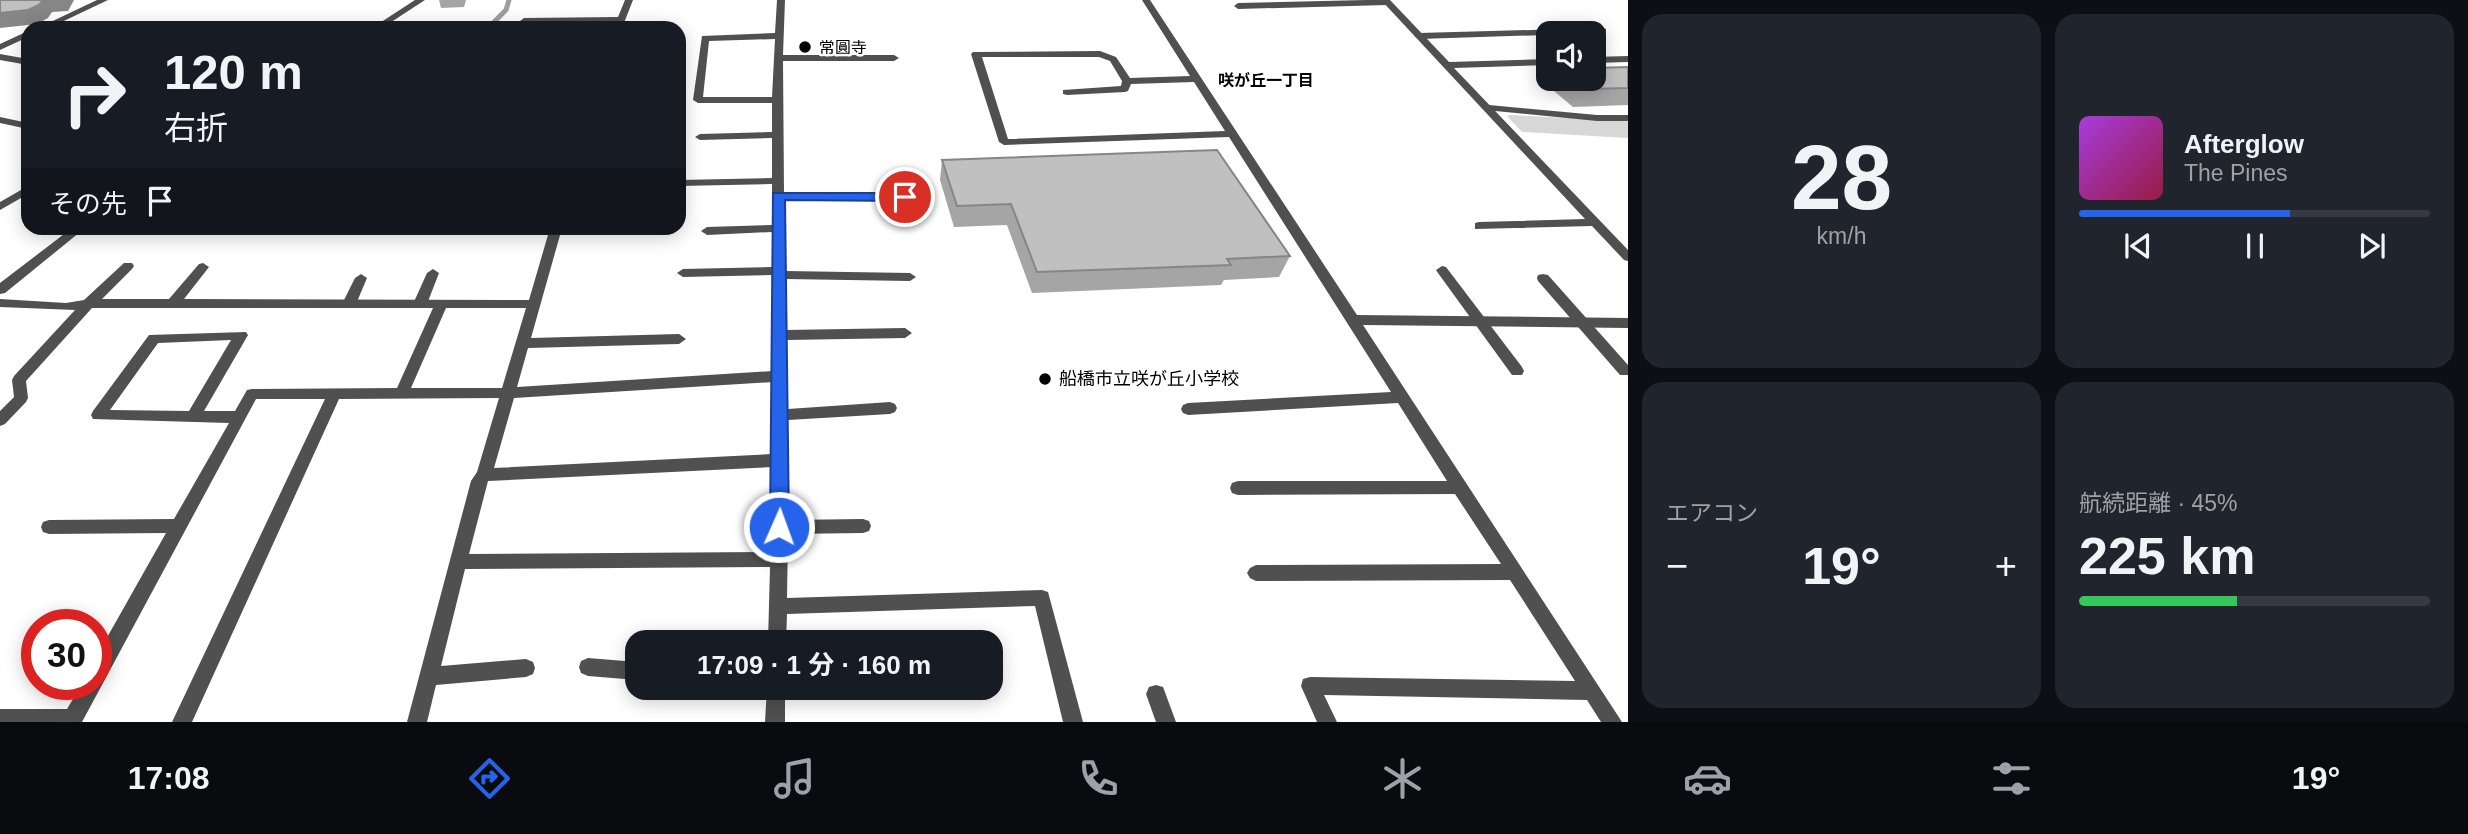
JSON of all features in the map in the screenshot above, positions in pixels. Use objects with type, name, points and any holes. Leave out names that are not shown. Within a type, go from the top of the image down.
[{"type":"street","points":[[57,21],[104,0]]},
{"type":"street","points":[[387,21],[421,0]]},
{"type":"street","points":[[621,21],[629,0]]},
{"type":"street","points":[[777,630],[781,415],[777,100],[781,0]]},
{"type":"street","points":[[1146,0],[1612,722]]},
{"type":"street","points":[[1238,6],[1386,1],[1625,251]]},
{"type":"street","points":[[1419,36],[1536,33]]},
{"type":"street","points":[[777,100],[698,100],[705,38],[779,36]]},
{"type":"street","points":[[0,47],[21,37]]},
{"type":"street","points":[[1067,92],[1125,89],[1127,81],[1114,60],[1100,54],[976,54],[1004,142],[1233,134]]},
{"type":"street","points":[[0,57],[21,61]]},
{"type":"street","points":[[778,58],[894,58]]},
{"type":"street","points":[[1606,60],[1628,59]]},
{"type":"street","points":[[1446,65],[1536,62]]},
{"type":"street","points":[[1127,81],[1198,79]]},
{"type":"street","points":[[1489,108],[1628,118]]},
{"type":"street","points":[[0,120],[21,124]]},
{"type":"street","points":[[700,137],[777,135]]},
{"type":"street","points":[[686,183],[778,181]]},
{"type":"street","points":[[2,204],[21,193]]},
{"type":"street","points":[[778,196],[905,197]]},
{"type":"street","points":[[1479,226],[1595,222]]},
{"type":"street","points":[[706,231],[778,228]]},
{"type":"street","points":[[0,290],[70,235]]},
{"type":"street","points":[[417,722],[461,562],[458,556],[479,481],[484,475],[554,235]]},
{"type":"street","points":[[0,420],[21,398],[19,380],[87,305],[128,266]]},
{"type":"street","points":[[173,303],[202,267]]},
{"type":"street","points":[[1442,270],[1517,371]]},
{"type":"street","points":[[420,304],[433,273]]},
{"type":"street","points":[[683,273],[911,277]]},
{"type":"street","points":[[349,304],[361,278]]},
{"type":"street","points":[[1543,278],[1625,370]]},
{"type":"street","points":[[0,303],[66,307],[173,303],[533,304]]},
{"type":"street","points":[[402,393],[442,304]]},
{"type":"street","points":[[1352,320],[1628,323]]},
{"type":"street","points":[[780,335],[905,333]]},
{"type":"street","points":[[192,417],[241,335],[154,338],[98,415],[192,417],[239,418]]},
{"type":"street","points":[[524,343],[679,339]]},
{"type":"street","points":[[112,647],[252,394],[508,393],[780,376]]},
{"type":"street","points":[[182,722],[335,393]]},
{"type":"street","points":[[1188,410],[1402,397]]},
{"type":"street","points":[[781,415],[890,408]]},
{"type":"street","points":[[484,475],[781,460]]},
{"type":"street","points":[[1238,488],[1460,487]]},
{"type":"street","points":[[49,527],[179,526]]},
{"type":"street","points":[[779,527],[863,526]]},
{"type":"street","points":[[461,562],[779,559]]},
{"type":"street","points":[[1256,573],[1514,572]]},
{"type":"street","points":[[777,606],[1042,598],[1073,722]]},
{"type":"street","points":[[588,667],[625,670]]},
{"type":"street","points":[[430,676],[526,668]]},
{"type":"street","points":[[1327,722],[1310,687],[1591,691]]},
{"type":"street","points":[[1156,694],[1166,722]]},
{"type":"street","points":[[0,719],[71,721],[83,700]]},
{"type":"street","points":[[775,722],[776,700]]},
{"type":"shaded area","points":[[1507,116],[1628,121],[1628,138],[1522,132]]},
{"type":"building","points":[[0,0],[43,0],[28,10],[0,13]]},
{"type":"building","points":[[1628,67],[1628,88],[1606,89],[1606,68]]},
{"type":"building","points":[[1217,150],[1290,256],[1227,259],[1231,265],[1037,272],[1011,204],[957,206],[942,160]]},
{"type":"waterway","points":[[495,21],[506,10],[509,0]]},
{"type":"place","name":"常圓寺","points":[[805,47]]},
{"type":"place","name":"船橋市立咲が丘小学校","points":[[1045,379]]},
{"type":"district","name":"咲が丘一丁目","points":[[1266,80]]},
{"type":"route","points":[[779,527],[781,460],[778,196],[905,197]]}]
